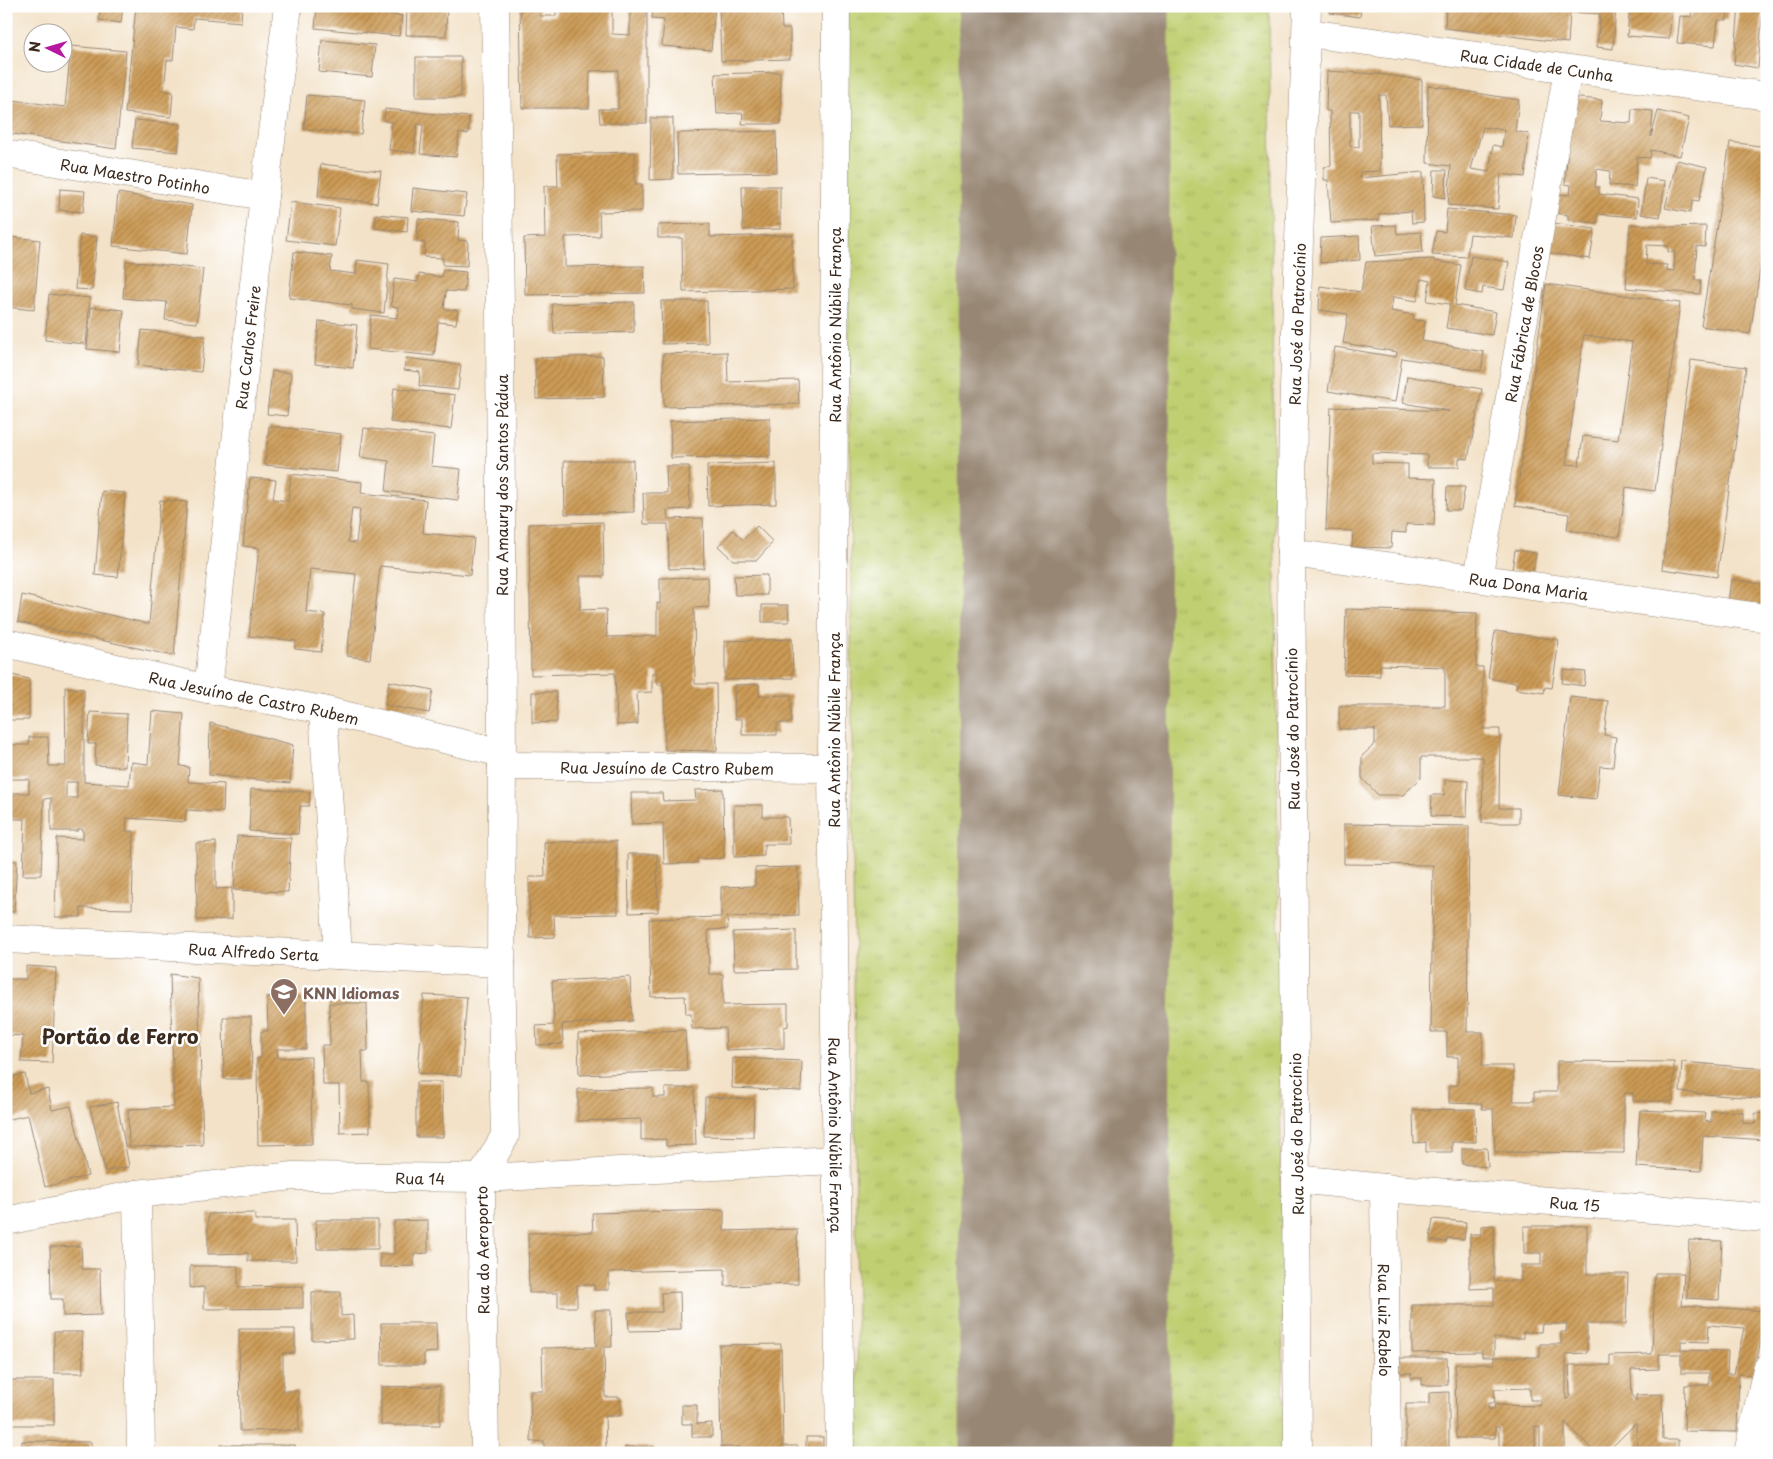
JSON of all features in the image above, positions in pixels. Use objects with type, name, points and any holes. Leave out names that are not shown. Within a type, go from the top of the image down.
[{"type":"street","name":"Rua Carlos Freire","points":[[208,689],[264,196],[288,6]]},
{"type":"street","name":"Rua Amaury dos Santos Pádua","points":[[496,6],[500,316],[501,963]]},
{"type":"street","name":"Rua Antônio Núbile França","points":[[836,6],[832,768],[840,1453]]},
{"type":"street","name":"Rua José do Patrocínio","points":[[1298,1453],[1291,553],[1293,418],[1308,33],[1307,6]]},
{"type":"street","name":"Rua Cidade de Cunha","points":[[1308,33],[1767,96]]},
{"type":"street","name":"Rua Fábrica de Blocos","points":[[1478,578],[1568,70]]},
{"type":"street","name":"Rua Maestro Potinho","points":[[6,154],[264,196]]},
{"type":"street","name":"Rua Dona Maria","points":[[1291,553],[1767,618]]},
{"type":"street","name":"Rua Jesuíno de Castro Rubem","points":[[6,643],[208,689],[323,710],[502,760],[832,768]]},
{"type":"street","points":[[323,710],[338,955]]},
{"type":"street","name":"Rua Alfredo Serta","points":[[6,939],[501,963]]},
{"type":"street","name":"Rua do Aeroporto","points":[[486,1453],[481,1178],[505,1136],[501,963]]},
{"type":"street","name":"Rua 14","points":[[6,1221],[137,1194],[293,1176],[481,1178],[836,1160]]},
{"type":"street","name":"Rua 15","points":[[1296,1179],[1384,1188],[1767,1218]]},
{"type":"street","name":"Rua Luiz Rabelo","points":[[1384,1188],[1387,1453]]},
{"type":"street","points":[[137,1194],[141,1453]]},
{"type":"street","points":[[1748,1453],[1767,1370]]},
{"type":"green space","points":[[846,6],[1012,6],[1014,1453],[858,1453]]},
{"type":"green space","points":[[1118,6],[1269,6],[1284,1453],[1119,1453]]},
{"type":"building","points":[[100,6],[123,6],[121,23],[99,20]]},
{"type":"building","points":[[136,6],[242,6],[241,22],[194,18],[193,29],[176,27],[173,60],[167,60],[164,91],[173,92],[171,117],[125,113]]},
{"type":"building","points":[[317,6],[372,7],[371,13],[402,16],[399,36],[315,28]]},
{"type":"building","points":[[407,6],[447,6],[446,36],[406,35]]},
{"type":"building","points":[[520,6],[540,6],[540,16],[556,16],[556,6],[612,6],[612,34],[630,35],[630,6],[647,6],[647,123],[600,123],[599,109],[618,109],[618,70],[590,71],[589,108],[522,108]]},
{"type":"building","points":[[653,6],[715,6],[711,50],[662,46],[664,20],[652,19]]},
{"type":"building","points":[[719,6],[781,6],[782,29],[790,29],[790,59],[721,61]]},
{"type":"building","points":[[1330,6],[1361,6],[1360,17],[1330,13]]},
{"type":"building","points":[[1446,6],[1616,6],[1613,49],[1597,47],[1600,14],[1570,12],[1568,43],[1445,28]]},
{"type":"building","points":[[1630,6],[1672,6],[1669,39],[1627,36]]},
{"type":"building","points":[[1692,6],[1728,6],[1727,20],[1718,20],[1715,46],[1677,43],[1680,16],[1691,17]]},
{"type":"building","points":[[1739,6],[1763,6],[1758,68],[1734,64]]},
{"type":"building","points":[[322,40],[375,45],[372,77],[319,72]]},
{"type":"building","points":[[72,46],[126,51],[116,149],[6,133],[6,99],[65,107],[68,72],[72,72]]},
{"type":"building","points":[[416,57],[461,57],[461,97],[416,97]]},
{"type":"building","points":[[1327,71],[1378,74],[1422,80],[1422,124],[1388,125],[1386,95],[1379,95],[1380,171],[1360,172],[1359,178],[1423,172],[1424,222],[1412,223],[1411,211],[1379,214],[1379,220],[1331,223],[1328,180],[1324,180],[1324,167],[1331,166],[1330,111],[1326,111]],"holes":[[[1350,111],[1359,111],[1359,147],[1350,146]]]},
{"type":"building","points":[[780,72],[781,124],[742,124],[743,113],[717,114],[715,74]]},
{"type":"building","points":[[1428,85],[1519,100],[1515,131],[1529,134],[1525,177],[1501,174],[1498,209],[1448,205],[1451,166],[1427,163]],"holes":[[[1483,127],[1504,130],[1502,147],[1493,145],[1489,172],[1471,169]]]},
{"type":"building","points":[[307,95],[365,100],[361,134],[304,129]]},
{"type":"building","points":[[1568,97],[1602,100],[1600,121],[1631,123],[1632,109],[1653,111],[1651,137],[1658,111],[1689,118],[1680,156],[1651,150],[1650,158],[1637,157],[1635,187],[1609,185],[1610,171],[1597,169],[1595,187],[1599,187],[1599,194],[1638,199],[1637,217],[1598,214],[1597,223],[1568,220],[1568,215],[1554,213],[1555,194],[1570,195],[1571,185],[1565,184],[1569,131]]},
{"type":"building","points":[[385,109],[469,117],[468,134],[459,133],[456,157],[420,154],[423,125],[417,124],[414,153],[389,150],[392,122],[384,121]]},
{"type":"building","points":[[651,118],[673,118],[673,179],[650,180]]},
{"type":"building","points":[[135,120],[181,124],[178,152],[132,148]]},
{"type":"building","points":[[776,131],[777,172],[678,174],[677,133]]},
{"type":"building","points":[[1730,142],[1767,147],[1767,225],[1750,334],[1701,326]]},
{"type":"building","points":[[635,152],[635,184],[642,184],[642,211],[599,212],[600,236],[565,237],[565,267],[644,266],[645,293],[525,295],[524,238],[545,237],[544,186],[558,186],[557,154]]},
{"type":"building","points":[[1677,160],[1707,167],[1699,201],[1693,200],[1690,213],[1665,208]]},
{"type":"building","points":[[321,164],[381,171],[377,203],[318,196]]},
{"type":"building","points":[[1434,170],[1447,170],[1445,198],[1433,196]]},
{"type":"building","points":[[1646,178],[1665,181],[1660,217],[1641,214]]},
{"type":"building","points":[[742,186],[780,186],[780,229],[743,230]]},
{"type":"building","points":[[413,188],[467,194],[464,216],[411,211]]},
{"type":"building","points":[[60,189],[85,191],[83,212],[59,210]]},
{"type":"building","points":[[118,193],[192,205],[187,254],[113,246]]},
{"type":"building","points":[[291,202],[340,208],[335,246],[286,240]]},
{"type":"building","points":[[1447,209],[1516,215],[1514,238],[1470,234],[1467,257],[1432,255],[1436,231],[1445,232]]},
{"type":"building","points":[[376,214],[408,217],[407,232],[375,228]]},
{"type":"building","points":[[418,219],[459,222],[458,240],[468,241],[467,266],[443,265],[443,258],[424,257],[425,243],[417,242]]},
{"type":"building","points":[[1547,222],[1595,229],[1590,259],[1543,252]]},
{"type":"building","points":[[710,224],[710,237],[792,235],[793,289],[683,292],[682,238],[658,238],[658,225]]},
{"type":"building","points":[[1630,224],[1670,227],[1706,226],[1705,247],[1697,246],[1695,280],[1701,280],[1700,294],[1626,288]],"holes":[[[1647,245],[1668,246],[1668,252],[1675,252],[1674,271],[1667,270],[1667,265],[1646,264]]]},
{"type":"building","points":[[1396,225],[1397,234],[1421,232],[1423,252],[1375,256],[1372,226]]},
{"type":"building","points":[[80,235],[97,237],[92,290],[75,289]]},
{"type":"building","points":[[1359,236],[1360,260],[1320,263],[1321,238]]},
{"type":"building","points":[[10,237],[40,240],[34,310],[6,307],[6,244],[9,245]]},
{"type":"building","points":[[294,252],[332,256],[330,271],[356,274],[357,260],[389,264],[384,313],[352,309],[352,305],[289,298]]},
{"type":"building","points":[[1471,256],[1509,262],[1504,290],[1483,287],[1482,294],[1465,291]]},
{"type":"building","points":[[1434,259],[1434,261],[1461,265],[1455,305],[1496,312],[1492,335],[1446,328],[1450,304],[1427,301],[1430,281],[1421,279],[1417,301],[1393,297],[1391,311],[1414,315],[1413,320],[1425,321],[1422,341],[1484,352],[1481,371],[1402,358],[1395,402],[1328,391],[1335,347],[1396,357],[1397,352],[1343,343],[1348,314],[1319,310],[1320,286],[1361,292],[1366,262]]},
{"type":"building","points":[[126,261],[203,269],[197,323],[165,320],[167,302],[123,298]]},
{"type":"building","points":[[443,270],[466,272],[464,292],[446,291],[444,309],[458,310],[456,324],[438,322],[434,356],[368,349],[371,315],[397,318],[398,307],[391,306],[394,279],[418,282],[419,274],[442,277]]},
{"type":"building","points":[[1546,284],[1680,303],[1655,491],[1626,487],[1619,537],[1567,530],[1569,514],[1515,506]],"holes":[[[1584,335],[1632,342],[1618,440],[1583,436],[1579,465],[1566,464]]]},
{"type":"building","points":[[49,294],[90,298],[86,344],[45,340]]},
{"type":"building","points":[[661,301],[707,301],[708,343],[662,344]]},
{"type":"building","points":[[634,302],[634,332],[554,334],[552,304]]},
{"type":"building","points":[[91,307],[124,310],[120,352],[87,349]]},
{"type":"building","points":[[319,321],[357,325],[353,368],[315,364]]},
{"type":"building","points":[[142,330],[205,336],[201,372],[138,365]]},
{"type":"building","points":[[727,352],[728,382],[798,380],[799,404],[664,407],[663,354]]},
{"type":"building","points":[[603,356],[604,397],[536,399],[535,358]]},
{"type":"building","points":[[406,358],[461,365],[458,390],[419,386],[420,372],[404,370]]},
{"type":"building","points":[[1691,360],[1746,367],[1717,577],[1662,569]]},
{"type":"building","points":[[272,371],[291,373],[287,416],[267,414]]},
{"type":"building","points":[[1407,376],[1482,389],[1468,459],[1459,458],[1459,467],[1427,467],[1427,455],[1372,453],[1372,463],[1408,464],[1408,478],[1436,479],[1434,525],[1406,524],[1406,533],[1392,532],[1391,548],[1352,547],[1353,531],[1326,530],[1331,407],[1449,411],[1403,403]]},
{"type":"building","points":[[394,388],[455,395],[451,429],[390,422]]},
{"type":"building","points":[[770,418],[770,456],[671,458],[670,421]]},
{"type":"building","points":[[269,426],[341,434],[337,472],[265,465]]},
{"type":"building","points":[[364,428],[434,436],[431,466],[461,469],[458,500],[386,491],[389,461],[360,457]]},
{"type":"building","points":[[633,460],[634,512],[565,514],[564,461]]},
{"type":"building","points":[[776,463],[776,504],[708,506],[707,465]]},
{"type":"building","points":[[666,466],[689,466],[690,509],[667,510],[668,519],[703,518],[704,568],[669,569],[668,524],[644,524],[643,493],[667,493]]},
{"type":"building","points":[[291,474],[362,482],[361,493],[426,500],[423,533],[474,538],[470,575],[380,566],[370,659],[347,656],[356,574],[310,569],[306,612],[325,614],[321,652],[295,649],[296,641],[249,636],[259,548],[243,546],[250,478],[276,480],[273,499],[288,501]],"holes":[[[352,508],[360,509],[356,543],[348,542]]]},
{"type":"building","points":[[1447,487],[1465,487],[1461,510],[1446,510]]},
{"type":"building","points":[[102,491],[125,493],[118,577],[95,575]]},
{"type":"building","points":[[160,500],[187,502],[174,656],[18,622],[22,595],[149,624]]},
{"type":"building","points":[[603,522],[604,576],[580,576],[580,610],[606,609],[607,637],[657,636],[657,603],[660,604],[660,578],[708,577],[709,607],[694,608],[695,684],[716,684],[717,751],[665,750],[664,685],[658,685],[658,673],[652,673],[652,692],[637,693],[638,724],[617,725],[615,673],[531,675],[529,524]]},
{"type":"building","points":[[757,526],[773,542],[757,560],[733,560],[718,546],[733,530],[743,540]]},
{"type":"building","points":[[1515,550],[1536,553],[1533,573],[1512,570]]},
{"type":"building","points":[[767,575],[767,595],[735,595],[734,576]]},
{"type":"building","points":[[1731,579],[1767,585],[1767,609],[1728,604]]},
{"type":"building","points":[[762,605],[788,605],[789,622],[762,622]]},
{"type":"building","points":[[1346,609],[1477,613],[1476,667],[1483,667],[1483,729],[1500,729],[1499,808],[1519,808],[1519,823],[1482,823],[1483,757],[1421,757],[1421,778],[1403,795],[1378,795],[1362,778],[1362,756],[1375,744],[1375,729],[1339,729],[1339,706],[1445,706],[1445,667],[1380,665],[1380,676],[1344,675]]},
{"type":"building","points":[[1495,631],[1559,640],[1552,688],[1545,687],[1544,693],[1516,689],[1517,683],[1488,678]]},
{"type":"building","points":[[792,639],[793,678],[725,680],[725,641]]},
{"type":"building","points":[[1564,670],[1586,672],[1584,686],[1562,683]]},
{"type":"building","points":[[8,674],[29,679],[29,720],[8,720]]},
{"type":"building","points":[[389,681],[433,690],[429,713],[385,705]]},
{"type":"building","points":[[759,684],[759,696],[791,695],[791,723],[777,723],[777,735],[742,735],[742,719],[735,719],[734,685]]},
{"type":"building","points":[[65,687],[84,689],[84,782],[129,785],[131,762],[148,764],[152,711],[184,714],[180,766],[189,767],[188,782],[224,784],[223,812],[186,810],[185,822],[127,818],[126,831],[134,831],[132,909],[81,908],[81,917],[55,917],[57,838],[83,839],[83,829],[78,829],[78,831],[51,831],[51,798],[44,799],[41,875],[23,875],[25,819],[6,819],[6,793],[29,793],[29,779],[6,779],[6,745],[29,745],[29,737],[48,737],[49,766],[66,766]],"holes":[[[66,782],[77,782],[77,798],[66,798]]]},
{"type":"building","points":[[532,692],[556,692],[557,722],[532,723]]},
{"type":"building","points":[[1570,697],[1608,701],[1604,735],[1616,737],[1613,767],[1600,766],[1596,799],[1559,795]]},
{"type":"building","points":[[90,712],[127,714],[125,767],[95,765],[96,744],[88,744]]},
{"type":"building","points":[[210,723],[293,745],[290,783],[209,775]]},
{"type":"building","points":[[1445,780],[1468,781],[1467,817],[1431,816],[1432,795],[1444,795]]},
{"type":"building","points":[[251,789],[310,792],[309,806],[300,806],[298,834],[249,831]]},
{"type":"building","points":[[723,789],[724,858],[697,859],[697,863],[664,864],[663,823],[632,824],[631,793],[662,793],[663,801],[696,800],[695,790]]},
{"type":"building","points":[[734,805],[763,805],[763,817],[788,817],[789,844],[764,844],[764,856],[734,857]]},
{"type":"building","points":[[1344,824],[1469,826],[1467,1032],[1483,1032],[1482,1066],[1513,1066],[1513,1101],[1534,1101],[1534,1092],[1557,1092],[1557,1061],[1674,1062],[1673,1101],[1633,1101],[1633,1093],[1624,1093],[1624,1153],[1495,1152],[1493,1109],[1482,1109],[1482,1104],[1449,1103],[1449,1086],[1458,1085],[1458,1057],[1447,1057],[1447,1032],[1431,1032],[1433,865],[1344,864]]},
{"type":"building","points":[[237,836],[291,838],[288,892],[234,890]]},
{"type":"building","points":[[616,841],[618,914],[554,915],[555,937],[530,938],[529,877],[545,877],[544,842]]},
{"type":"building","points":[[216,842],[216,889],[232,888],[232,919],[197,920],[196,843]]},
{"type":"building","points":[[628,854],[657,854],[658,912],[629,913]]},
{"type":"building","points":[[6,860],[17,861],[14,912],[6,911]]},
{"type":"building","points":[[798,867],[799,915],[727,917],[728,929],[708,930],[709,974],[723,974],[723,1005],[788,1004],[788,1026],[784,1027],[784,1048],[726,1050],[725,1028],[692,1029],[691,1014],[686,1014],[685,996],[651,997],[649,919],[721,917],[721,887],[755,886],[755,868]]},
{"type":"building","points":[[796,930],[796,969],[734,970],[733,932]]},
{"type":"building","points":[[26,966],[56,968],[52,1063],[21,1062],[23,1036],[6,1035],[6,979],[26,979]]},
{"type":"building","points":[[170,974],[198,978],[203,1145],[129,1147],[128,1109],[174,1107]]},
{"type":"building","points":[[630,977],[632,1021],[562,1024],[563,1044],[537,1045],[536,1026],[554,1025],[552,981]]},
{"type":"building","points":[[424,995],[467,997],[461,1076],[418,1073]]},
{"type":"building","points":[[267,997],[306,997],[306,1049],[277,1049],[278,1058],[311,1057],[312,1144],[258,1145],[257,1058],[261,1058],[261,1031],[268,1031]]},
{"type":"building","points":[[329,1003],[367,1003],[368,1051],[362,1051],[363,1082],[369,1082],[370,1132],[340,1133],[339,1085],[323,1085],[322,1045],[330,1045]]},
{"type":"building","points":[[223,1017],[251,1017],[252,1079],[224,1079]]},
{"type":"building","points":[[685,1030],[687,1071],[579,1075],[578,1034]]},
{"type":"building","points":[[733,1058],[802,1061],[801,1091],[732,1088]]},
{"type":"building","points":[[1682,1062],[1767,1069],[1767,1099],[1680,1092]]},
{"type":"building","points":[[25,1074],[29,1093],[48,1089],[52,1110],[71,1106],[88,1176],[45,1187],[28,1115],[6,1120],[6,1078]]},
{"type":"building","points":[[416,1082],[442,1082],[443,1137],[416,1137]]},
{"type":"building","points":[[653,1088],[653,1097],[665,1097],[665,1088],[694,1088],[696,1145],[666,1146],[666,1139],[641,1140],[641,1119],[578,1121],[578,1089]]},
{"type":"building","points":[[705,1097],[754,1099],[753,1137],[704,1136]]},
{"type":"building","points":[[117,1102],[129,1167],[105,1171],[90,1107]]},
{"type":"building","points":[[1475,1109],[1476,1142],[1452,1142],[1452,1152],[1426,1152],[1426,1142],[1414,1143],[1413,1110]]},
{"type":"building","points":[[1640,1110],[1705,1113],[1704,1121],[1711,1122],[1711,1111],[1743,1112],[1743,1123],[1755,1124],[1755,1113],[1767,1114],[1767,1140],[1703,1136],[1701,1171],[1636,1167]]},
{"type":"building","points":[[1462,1148],[1487,1148],[1488,1167],[1462,1164]]},
{"type":"building","points":[[724,1210],[724,1231],[797,1229],[798,1284],[725,1286],[725,1269],[609,1272],[609,1290],[594,1290],[594,1285],[577,1285],[577,1307],[558,1307],[558,1293],[529,1293],[528,1233],[593,1232],[592,1213]]},
{"type":"building","points":[[255,1213],[255,1220],[295,1220],[296,1261],[248,1261],[248,1253],[208,1254],[208,1214]]},
{"type":"building","points":[[1433,1219],[1466,1222],[1464,1239],[1447,1238],[1446,1242],[1430,1240]]},
{"type":"building","points":[[316,1220],[378,1220],[378,1249],[317,1249]]},
{"type":"building","points":[[428,1220],[428,1253],[414,1254],[414,1266],[380,1267],[380,1254],[394,1254],[394,1221]]},
{"type":"building","points":[[1494,1225],[1494,1281],[1521,1281],[1521,1265],[1541,1265],[1541,1253],[1524,1253],[1524,1226],[1587,1226],[1587,1274],[1628,1274],[1626,1324],[1587,1324],[1587,1353],[1566,1354],[1566,1400],[1570,1396],[1569,1365],[1610,1365],[1610,1355],[1652,1354],[1655,1273],[1684,1273],[1682,1305],[1767,1311],[1753,1375],[1739,1374],[1737,1432],[1684,1431],[1685,1385],[1709,1385],[1709,1373],[1681,1373],[1681,1354],[1659,1354],[1659,1369],[1631,1370],[1632,1396],[1636,1401],[1636,1395],[1662,1394],[1663,1440],[1678,1440],[1678,1453],[1637,1453],[1636,1423],[1612,1447],[1612,1453],[1590,1453],[1590,1447],[1565,1422],[1565,1453],[1540,1453],[1540,1427],[1535,1426],[1535,1453],[1499,1453],[1499,1427],[1495,1427],[1495,1438],[1456,1438],[1455,1364],[1494,1364],[1494,1357],[1482,1357],[1482,1352],[1412,1353],[1412,1305],[1494,1305],[1494,1288],[1470,1289],[1470,1234],[1481,1234],[1481,1226]],"holes":[[[1542,1324],[1567,1324],[1566,1332],[1561,1332],[1561,1344],[1540,1344],[1540,1357],[1494,1357],[1494,1338],[1523,1338],[1523,1332],[1541,1332]],[[1709,1325],[1744,1328],[1734,1374],[1727,1374],[1728,1351],[1681,1350],[1681,1341],[1708,1342]],[[1530,1388],[1530,1400],[1540,1400],[1540,1406],[1494,1405],[1495,1409],[1488,1409],[1488,1403],[1495,1403],[1494,1389]]]},
{"type":"building","points":[[1689,1240],[1722,1241],[1719,1300],[1687,1298]]},
{"type":"building","points":[[81,1246],[82,1269],[100,1269],[101,1315],[63,1316],[63,1299],[51,1299],[50,1247]]},
{"type":"building","points":[[190,1266],[238,1266],[238,1287],[303,1286],[303,1308],[204,1309],[204,1287],[190,1288]]},
{"type":"building","points":[[312,1292],[341,1292],[341,1316],[353,1315],[354,1339],[312,1340]]},
{"type":"building","points":[[680,1292],[681,1330],[629,1331],[628,1312],[662,1312],[661,1293]]},
{"type":"building","points":[[595,1310],[611,1310],[612,1347],[604,1347],[605,1397],[620,1397],[620,1416],[605,1416],[606,1450],[585,1450],[585,1453],[535,1453],[535,1451],[544,1451],[544,1441],[531,1442],[530,1391],[543,1391],[542,1348],[596,1347]]},
{"type":"building","points":[[381,1323],[436,1323],[437,1352],[424,1353],[424,1365],[382,1365]]},
{"type":"building","points":[[239,1329],[295,1329],[295,1353],[283,1353],[283,1391],[298,1391],[299,1430],[240,1431]]},
{"type":"building","points":[[54,1332],[82,1332],[83,1373],[54,1373]]},
{"type":"building","points":[[781,1344],[783,1446],[798,1446],[798,1453],[740,1453],[740,1447],[721,1447],[719,1345]]},
{"type":"building","points":[[1400,1358],[1447,1358],[1448,1385],[1422,1385],[1422,1378],[1411,1378],[1411,1373],[1400,1373]]},
{"type":"building","points":[[6,1380],[54,1380],[54,1425],[6,1425]]},
{"type":"building","points":[[440,1386],[440,1425],[381,1425],[381,1387]]},
{"type":"building","points":[[1449,1392],[1449,1453],[1406,1451],[1406,1404],[1429,1404],[1429,1393]]},
{"type":"building","points":[[682,1405],[697,1405],[697,1424],[712,1423],[712,1437],[692,1437],[692,1424],[682,1424]]},
{"type":"building","points":[[806,1437],[823,1437],[823,1453],[806,1453]]},
{"type":"building","points":[[22,1441],[91,1442],[91,1453],[22,1453]]},
{"type":"building","points":[[220,1445],[295,1445],[295,1453],[220,1453]]},
{"type":"building","points":[[625,1447],[654,1447],[654,1453],[625,1453]]},
{"type":"runway","points":[[1064,6],[1065,1453]]},
{"type":"place","name":"KNN Idiomas","points":[[284,1016]]},
{"type":"district","name":"Portão de Ferro","points":[[120,1036]]}]
